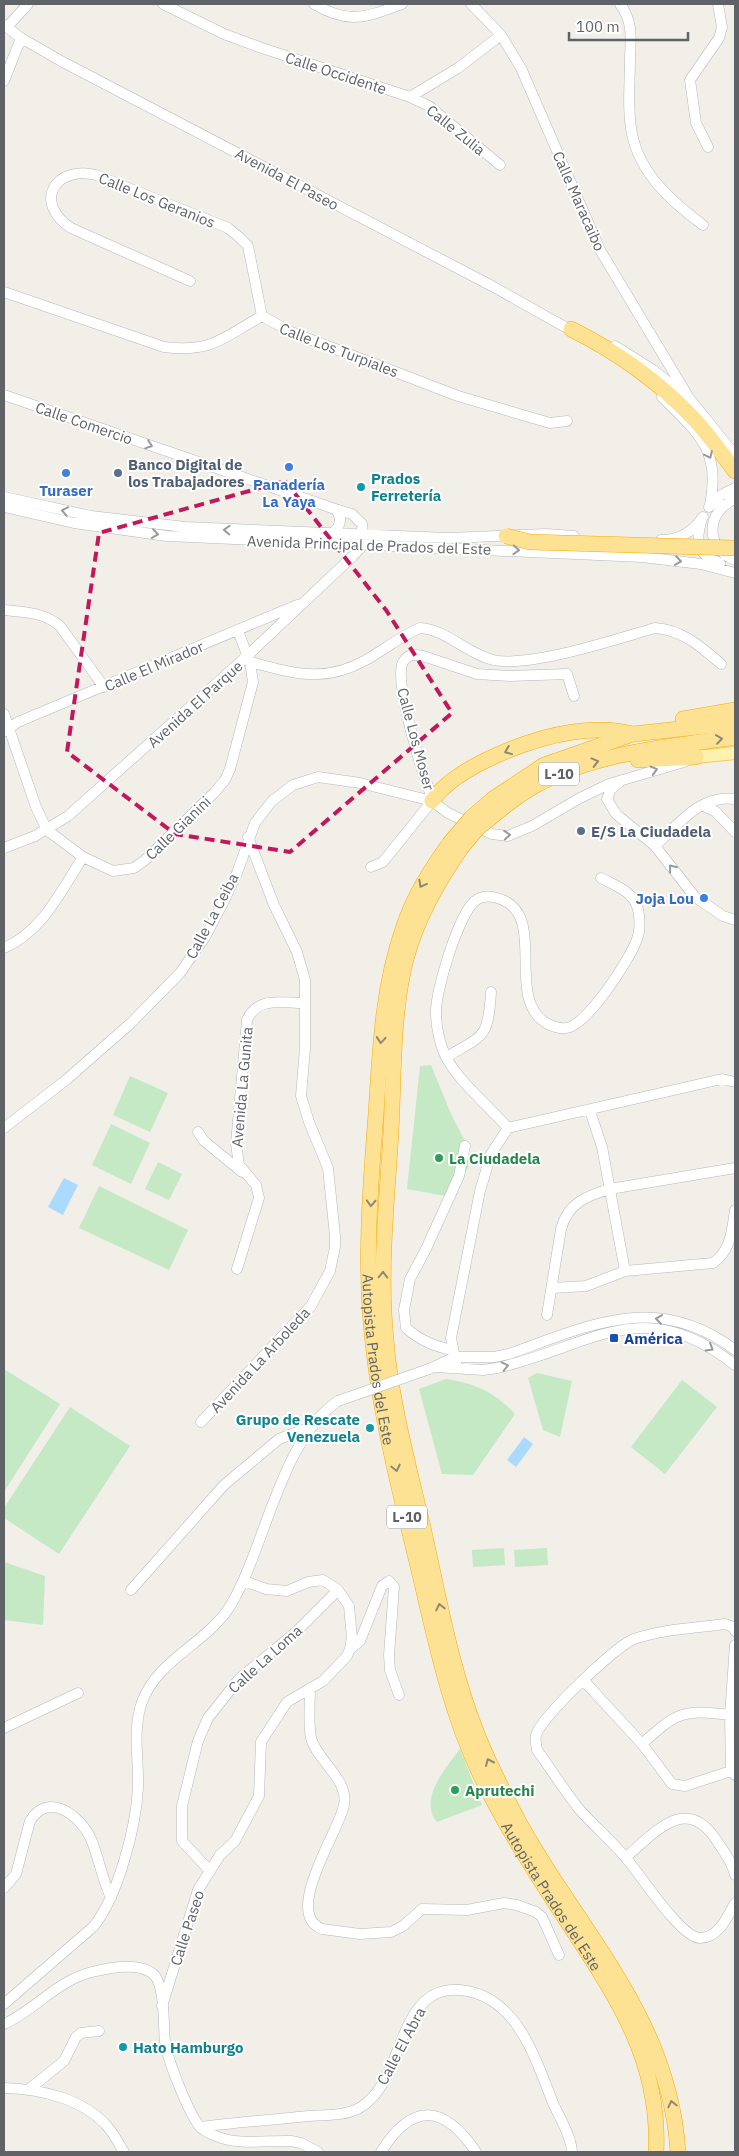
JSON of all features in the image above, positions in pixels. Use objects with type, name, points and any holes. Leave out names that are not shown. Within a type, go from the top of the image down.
[{"type":"highway","points":[[572,329],[601,344],[629,362],[660,387],[693,418],[735,471]]},
{"type":"highway","points":[[506,536],[540,542],[735,548]]},
{"type":"highway","points":[[544,765],[553,757],[574,747],[626,732],[735,710]]},
{"type":"highway","name":"Autopista Prados del Este","points":[[678,2152],[675,2115],[654,2042],[612,1966],[520,1823],[476,1731],[441,1611],[392,1387],[386,1340],[384,1247],[396,1033],[402,974],[417,927],[428,902],[471,818],[493,799],[544,765],[626,732],[735,722]]},
{"type":"highway","points":[[432,801],[446,784],[493,758],[514,749],[572,732],[626,732]]},
{"type":"highway","name":"Autopista Prados del Este","points":[[656,2152],[656,2118],[653,2089],[644,2058],[625,2012],[514,1839],[479,1772],[461,1730],[440,1661],[392,1451],[377,1374],[369,1291],[369,1241],[377,1097],[386,1001],[393,961],[408,914],[421,886],[455,846],[491,816],[538,784],[578,767],[619,756],[735,737]]},
{"type":"highway","points":[[619,756],[637,760],[696,757]]},
{"type":"main road","points":[[696,757],[735,753]]},
{"type":"street","points":[[5,26],[28,4]]},
{"type":"street","name":"Calle Occidente","points":[[163,4],[224,34],[410,97]]},
{"type":"street","points":[[314,4],[339,16],[362,18],[402,4]]},
{"type":"street","name":"Calle Maracaibo","points":[[471,4],[501,35],[521,68],[600,250],[689,398]]},
{"type":"street","points":[[620,4],[631,26],[630,122],[636,148],[653,180],[683,210],[703,225]]},
{"type":"street","points":[[708,147],[696,123],[690,80],[719,38],[722,28],[718,4]]},
{"type":"street","name":"Avenida El Paseo","points":[[5,26],[21,38],[572,329],[593,336],[627,353],[689,398],[735,456]]},
{"type":"street","points":[[410,97],[458,68],[501,35]]},
{"type":"street","points":[[4,82],[21,38]]},
{"type":"street","name":"Calle Zulia","points":[[410,97],[429,106],[500,165]]},
{"type":"street","name":"Calle Los Geranios","points":[[190,282],[60,222],[50,203],[51,193],[55,185],[71,173],[82,172],[96,175],[228,228],[248,246],[262,316]]},
{"type":"street","name":"Calle Los Turpiales","points":[[4,292],[164,347],[180,349],[198,349],[209,346],[262,316],[291,332],[458,396],[550,423],[567,421]]},
{"type":"street","name":"Avenida El Paseo","points":[[572,329],[583,340],[633,372],[657,393],[698,436],[712,459],[714,484],[710,505]]},
{"type":"street","name":"Calle Comercio","points":[[4,395],[358,518],[362,524],[363,540]]},
{"type":"street","points":[[735,488],[721,495],[710,505],[703,517],[698,537],[700,550],[708,559],[735,568]]},
{"type":"street","name":"Avenida Principal de Prados del Este","points":[[4,497],[67,512],[127,522],[216,529],[332,533],[363,540],[546,534],[668,540],[691,532],[703,517]]},
{"type":"street","points":[[735,499],[720,509],[713,520],[712,527],[715,540],[722,553],[735,560]]},
{"type":"street","name":"Avenida Principal de Prados del Este","points":[[4,507],[74,522],[167,536],[363,540],[642,557],[701,564],[735,573]]},
{"type":"street","points":[[332,533],[340,522],[340,516],[335,509]]},
{"type":"street","name":"Avenida El Parque","points":[[4,848],[18,844],[47,830],[68,816],[249,659],[304,601],[346,564],[363,540]]},
{"type":"street","name":"Calle El Mirador","points":[[7,730],[304,601]]},
{"type":"street","points":[[4,610],[33,613],[52,619],[60,626],[104,687]]},
{"type":"street","points":[[249,659],[306,676],[328,675],[366,661],[420,628],[435,632],[476,654],[503,662],[562,654],[655,628],[668,629],[681,634],[721,664]]},
{"type":"street","name":"Calle Gianini","points":[[4,714],[7,730],[36,807],[47,830],[83,857],[113,871],[134,868],[144,861],[225,780],[252,692],[253,682],[249,659],[238,631]]},
{"type":"street","name":"Calle Los Moser","points":[[432,801],[403,698],[401,671],[403,662],[408,657],[415,654],[477,674],[510,676],[567,674],[570,676],[574,696]]},
{"type":"street","points":[[371,867],[382,862],[432,801],[448,813],[492,834],[508,836],[532,826],[594,790],[689,761],[696,757]]},
{"type":"street","name":"Calle La Ceiba","points":[[4,1128],[66,1080],[131,1023],[180,974],[205,937],[236,874],[248,837],[255,823],[272,801],[293,785],[318,777],[350,781],[432,801]]},
{"type":"street","points":[[621,781],[611,789],[607,799],[616,814],[655,846],[695,897],[722,916],[735,920]]},
{"type":"street","points":[[655,846],[689,813],[713,799],[735,799]]},
{"type":"street","points":[[703,806],[715,812],[735,832]]},
{"type":"street","name":"Avenida La Arboleda","points":[[201,1422],[311,1306],[325,1284],[333,1260],[335,1236],[330,1182],[324,1156],[314,1137],[302,1096],[305,1048],[305,980],[301,965],[255,859],[248,837]]},
{"type":"street","points":[[4,948],[18,941],[37,925],[83,857]]},
{"type":"street","points":[[508,1128],[457,1073],[446,1057],[436,1012],[452,945],[470,905],[484,897],[491,896],[499,898],[513,907],[519,915],[524,933],[526,988],[532,1008],[541,1021],[555,1028],[568,1029],[578,1024],[587,1015],[620,969],[638,938],[639,917],[635,902],[626,892],[601,878]]},
{"type":"street","points":[[446,1057],[479,1039],[485,1032],[491,992]]},
{"type":"street","name":"Avenida La Gunita","points":[[237,1268],[259,1198],[256,1185],[239,1165],[236,1144],[247,1020],[251,1013],[263,1003],[304,1003]]},
{"type":"street","points":[[457,1368],[450,1338],[483,1177],[491,1154],[508,1128],[722,1080],[735,1082]]},
{"type":"street","points":[[590,1111],[602,1147],[625,1271]]},
{"type":"street","points":[[198,1132],[204,1141],[245,1174]]},
{"type":"street","points":[[218,1153],[236,1144]]},
{"type":"street","points":[[465,1146],[459,1176],[426,1249],[410,1279],[404,1310],[406,1328],[418,1339],[454,1354],[508,1354],[595,1324],[639,1317],[681,1324],[711,1335],[735,1350]]},
{"type":"street","points":[[547,1315],[564,1218],[578,1201],[591,1194],[610,1189],[735,1168]]},
{"type":"street","points":[[553,1288],[586,1286],[625,1271],[713,1262],[721,1258],[726,1250],[735,1210]]},
{"type":"street","points":[[433,1368],[483,1370],[504,1366],[601,1333],[634,1327],[664,1330],[696,1340],[716,1351],[735,1365]]},
{"type":"street","points":[[4,2004],[94,1927],[102,1917],[111,1898],[136,1801],[137,1727],[142,1701],[158,1674],[216,1625],[244,1581],[291,1463],[304,1437],[330,1406],[338,1401],[433,1368],[454,1354]]},
{"type":"street","points":[[131,1590],[224,1485],[280,1439],[313,1426]]},
{"type":"street","points":[[244,1581],[266,1589],[287,1591],[308,1582],[323,1580],[338,1590],[349,1606],[352,1638],[350,1649]]},
{"type":"street","name":"Calle Paseo","points":[[162,2006],[198,1890],[220,1854],[235,1841],[259,1796],[261,1742],[287,1702],[323,1681],[347,1656],[350,1649],[360,1641],[382,1586],[389,1581],[394,1587],[390,1670],[399,1696]]},
{"type":"street","name":"Calle La Loma","points":[[210,1871],[182,1840],[182,1806],[198,1741],[208,1718],[239,1679],[296,1632],[338,1590]]},
{"type":"street","points":[[735,1632],[733,1627],[725,1624],[660,1633],[633,1640],[609,1655],[559,1703],[536,1733],[537,1750],[579,1808],[626,1857],[671,1916],[691,1936],[698,1938],[711,1937],[722,1926],[735,1903]]},
{"type":"street","points":[[584,1681],[642,1744],[672,1784],[685,1786],[733,1773],[730,1715],[735,1645]]},
{"type":"street","points":[[310,1688],[311,1738],[345,1796],[343,1810],[317,1866],[308,1904],[309,1917],[315,1927],[331,1931],[375,1934],[397,1930],[422,1909],[467,1910],[508,1903],[536,1912],[542,1916],[559,1955]]},
{"type":"street","points":[[4,1728],[78,1694]]},
{"type":"street","points":[[642,1744],[659,1728],[682,1713],[706,1712],[730,1715]]},
{"type":"street","points":[[4,1888],[16,1874],[30,1821],[34,1814],[44,1806],[54,1805],[65,1810],[84,1828],[91,1839],[102,1879],[111,1898]]},
{"type":"street","points":[[626,1857],[675,1819],[686,1818],[700,1823],[711,1832],[734,1868],[735,1875]]},
{"type":"street","points":[[4,2024],[28,2011],[74,1978],[92,1972],[129,1967],[145,1970],[157,1978],[162,2006],[165,2044],[172,2070],[200,2127],[223,2139],[292,2141],[301,2143],[318,2152]]},
{"type":"street","name":"Calle El Abra","points":[[200,2127],[324,2115],[360,2108],[380,2086],[419,2008],[431,1996],[451,1990],[467,1991],[496,2002],[516,2024],[535,2060],[572,2152]]},
{"type":"street","points":[[28,2090],[64,2061],[76,2037],[81,2033],[99,2031]]},
{"type":"street","points":[[4,2088],[28,2090],[67,2099],[89,2112],[107,2126],[124,2152]]},
{"type":"street","points":[[381,2152],[394,2133],[405,2122],[417,2117],[433,2116],[458,2128],[476,2152]]},
{"type":"highlighted area","points":[[285,481],[386,610],[452,713],[290,852],[175,834],[67,752],[99,533]]},
{"type":"green space","name":"La Ciudadela","points":[[431,1065],[451,1114],[468,1147],[468,1168],[451,1197],[407,1189],[420,1066]]},
{"type":"green space","points":[[130,1076],[168,1093],[150,1132],[113,1115]]},
{"type":"green space","points":[[111,1124],[150,1143],[131,1184],[92,1165]]},
{"type":"green space","points":[[158,1162],[182,1174],[169,1200],[145,1189]]},
{"type":"green space","points":[[99,1186],[188,1230],[169,1270],[79,1228]]},
{"type":"green space","points":[[4,1369],[60,1404],[4,1492]]},
{"type":"green space","points":[[537,1373],[572,1381],[560,1437],[543,1430],[528,1378]]},
{"type":"green space","points":[[446,1379],[466,1383],[492,1394],[515,1414],[473,1475],[442,1474],[419,1389]]},
{"type":"green space","points":[[682,1380],[717,1407],[665,1474],[631,1447]]},
{"type":"green space","points":[[70,1407],[130,1446],[59,1554],[4,1518],[4,1508]]},
{"type":"green space","points":[[504,1548],[505,1565],[473,1567],[472,1550]]},
{"type":"green space","points":[[547,1548],[548,1565],[515,1567],[514,1550]]},
{"type":"green space","points":[[4,1562],[45,1576],[43,1625],[4,1620]]},
{"type":"green space","name":"Aprutechi","points":[[460,1749],[482,1805],[437,1822],[432,1813],[432,1794],[442,1774]]},
{"type":"water","points":[[64,1178],[78,1185],[63,1215],[48,1207]]},
{"type":"water","points":[[524,1437],[533,1444],[516,1467],[507,1460]]},
{"type":"place","name":"Panadería La Yaya","points":[[289,467]]},
{"type":"place","name":"Turaser","points":[[66,473]]},
{"type":"place","name":"Banco Digital de los Trabajadores","points":[[118,473]]},
{"type":"place","name":"Prados Ferretería","points":[[361,487]]},
{"type":"place","name":"E/S La Ciudadela","points":[[581,831]]},
{"type":"place","name":"Joja Lou","points":[[704,898]]},
{"type":"place","name":"La Ciudadela","points":[[439,1158]]},
{"type":"place","name":"América","points":[[614,1338]]},
{"type":"place","name":"Grupo de Rescate Venezuela","points":[[370,1428]]},
{"type":"place","name":"Aprutechi","points":[[455,1790]]},
{"type":"place","name":"Hato Hamburgo","points":[[123,2047]]}]
